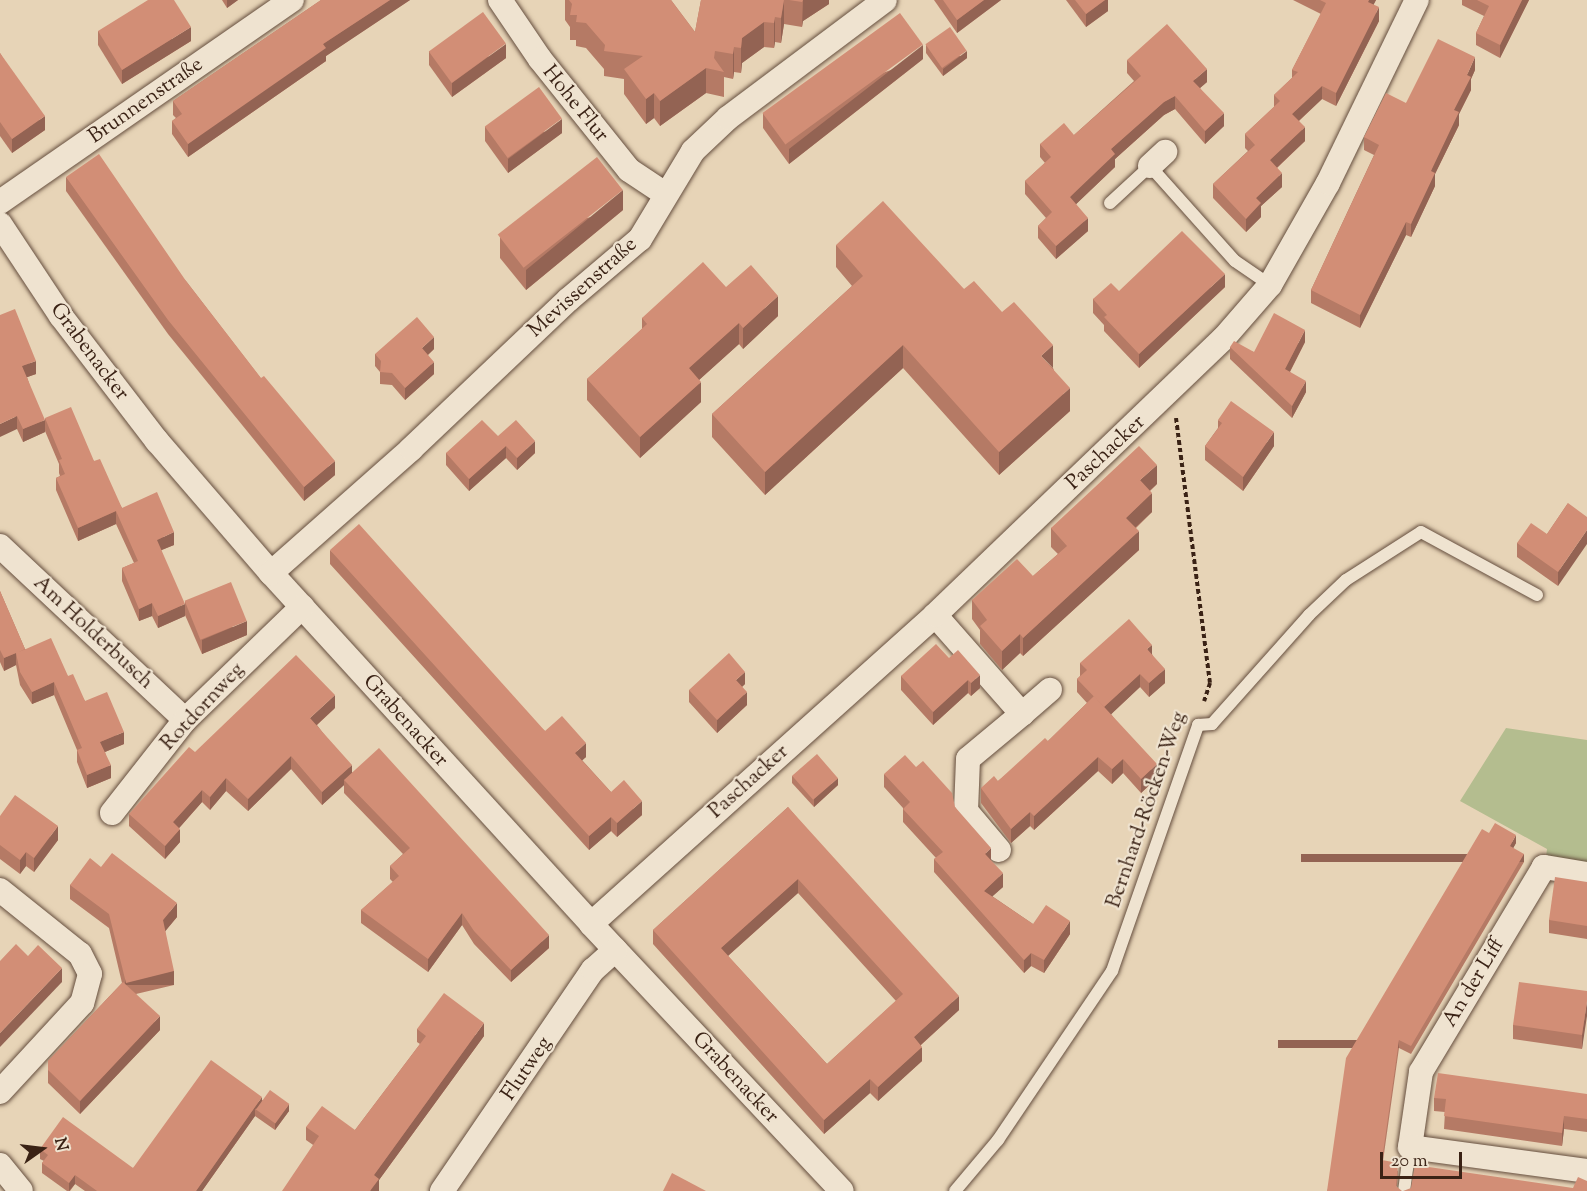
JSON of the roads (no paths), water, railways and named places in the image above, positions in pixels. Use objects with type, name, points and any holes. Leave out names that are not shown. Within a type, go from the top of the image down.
[{"type":"street","name":"Brunnenstraße","points":[[0,202],[292,0]]},
{"type":"street","name":"Hohe Flur","points":[[500,0],[540,59],[629,170],[665,194]]},
{"type":"street","name":"Mevissenstraße","points":[[271,573],[411,449],[568,300],[640,239],[665,194],[693,151],[728,118],[885,0]]},
{"type":"street","name":"Paschacker","points":[[591,924],[935,615],[1171,392],[1270,285],[1328,183],[1417,0]]},
{"type":"street","name":"Grabenacker","points":[[0,224],[61,316],[150,432],[271,573],[615,950],[842,1191]]},
{"type":"street","name":"Am Holderbusch","points":[[0,546],[185,720]]},
{"type":"street","name":"Rotdornweg","points":[[112,813],[185,720],[302,607]]},
{"type":"street","points":[[935,615],[1022,714]]},
{"type":"street","points":[[999,850],[966,811],[968,759],[1050,690]]},
{"type":"street","name":"An der Liff","points":[[1410,1147],[1422,1072],[1544,867],[1587,874]]},
{"type":"street","points":[[0,890],[80,954],[90,974],[82,1003],[0,1092]]},
{"type":"street","name":"Flutweg","points":[[442,1191],[593,970],[615,950]]},
{"type":"street","points":[[1410,1147],[1587,1171]]},
{"type":"street","points":[[0,1165],[21,1191]]},
{"type":"lane","points":[[1110,202],[1157,159],[1235,261],[1270,285]]},
{"type":"lane","name":"Bernhard-Röcken-Weg","points":[[956,1191],[998,1140],[1112,971],[1197,725],[1212,724],[1309,615],[1346,580],[1421,532],[1537,595]]},
{"type":"lane","name":"An der Liff","points":[[1404,1191],[1410,1147]]}]
